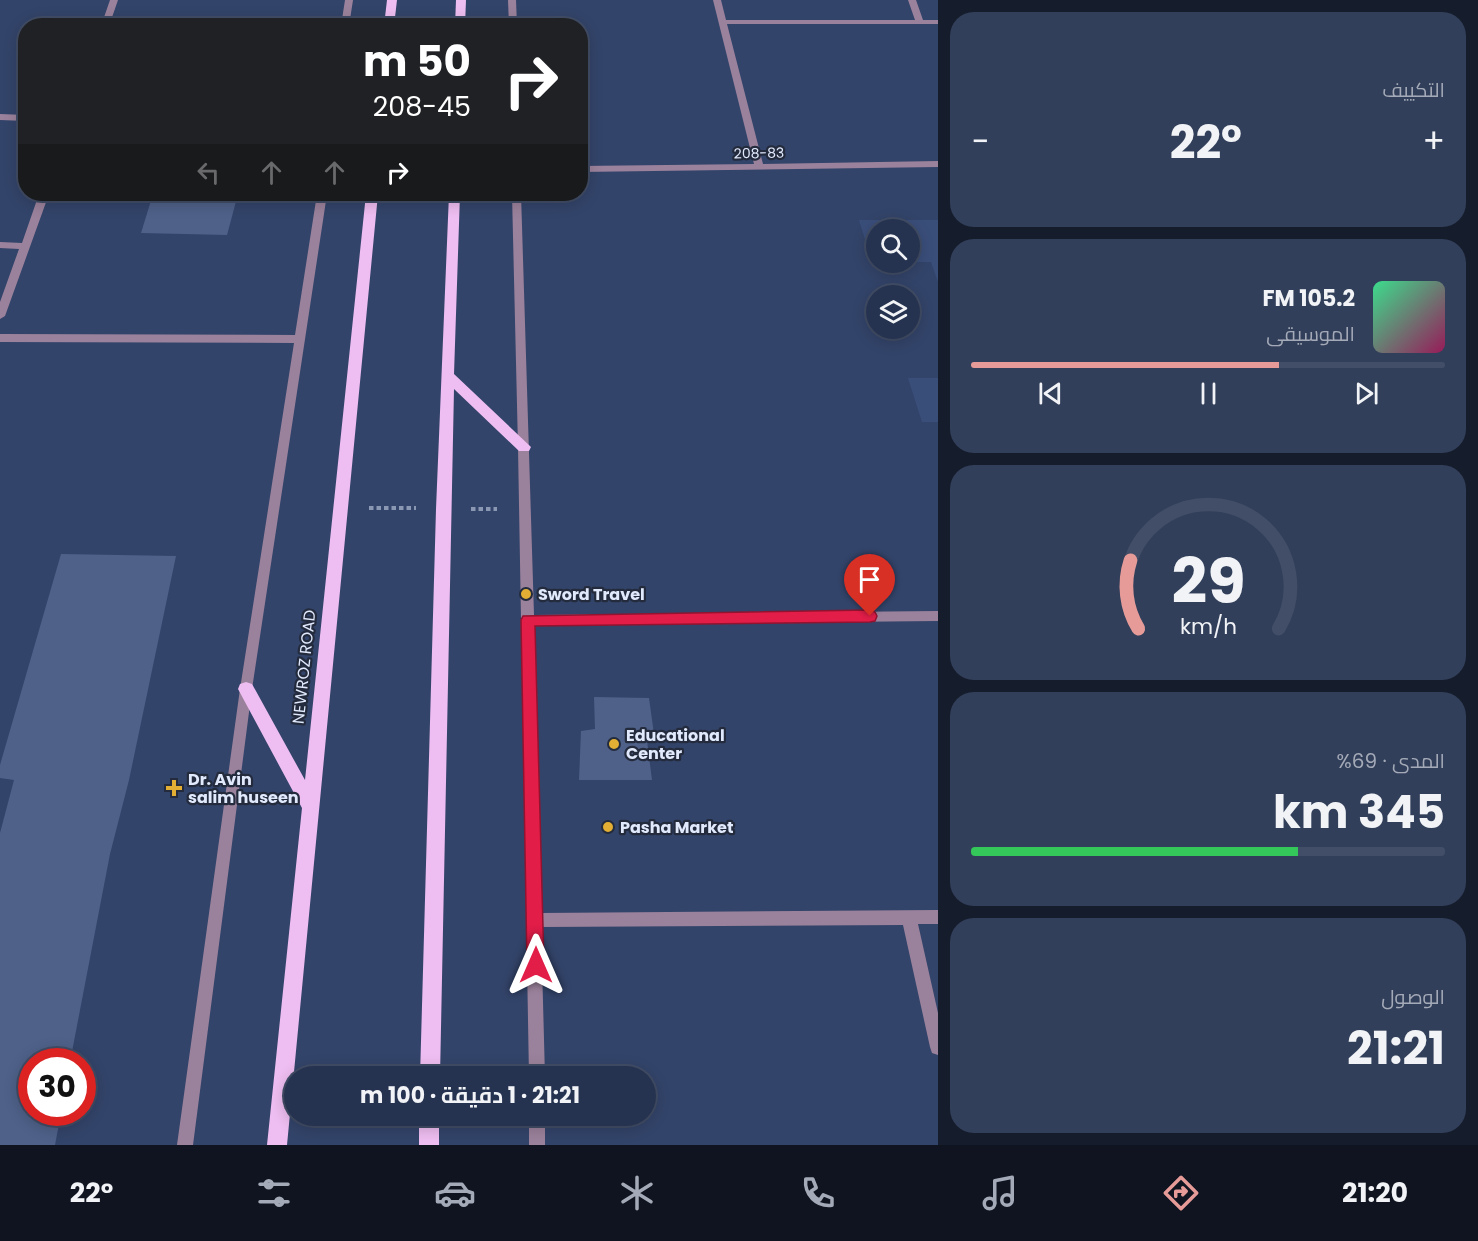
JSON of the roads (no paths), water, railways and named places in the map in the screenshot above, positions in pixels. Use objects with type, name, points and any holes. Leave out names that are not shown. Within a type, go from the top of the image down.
[{"type":"main road","points":[[391,18],[392,0]]},
{"type":"main road","points":[[460,0],[460,18]]},
{"type":"main road","name":"NEWROZ ROAD","points":[[277,1145],[371,201]]},
{"type":"main road","points":[[430,1066],[443,509],[454,201]]},
{"type":"main road","points":[[448,376],[525,447]]},
{"type":"main road","points":[[246,689],[311,808]]},
{"type":"main road","points":[[429,1126],[429,1145]]},
{"type":"street","points":[[102,0],[114,0],[108,18]]},
{"type":"street","points":[[346,18],[349,0]]},
{"type":"street","points":[[512,0],[513,18]]},
{"type":"street","points":[[717,0],[759,166]]},
{"type":"street","points":[[912,0],[920,22]]},
{"type":"street","points":[[723,22],[938,22]]},
{"type":"street","points":[[0,117],[18,118]]},
{"type":"street","name":"208-83","points":[[588,169],[938,164]]},
{"type":"street","points":[[0,316],[42,201]]},
{"type":"street","points":[[185,1145],[246,689],[321,201]]},
{"type":"street","points":[[516,201],[525,447],[537,1066]]},
{"type":"street","points":[[0,245],[26,246]]},
{"type":"street","points":[[0,338],[299,339]]},
{"type":"street","points":[[528,620],[938,616]]},
{"type":"street","points":[[909,917],[938,1047]]},
{"type":"street","points":[[535,920],[938,917]]},
{"type":"street","points":[[537,1126],[537,1145]]},
{"type":"place","name":"Sword Travel","points":[[526,594]]},
{"type":"place","name":"Educational Center","points":[[614,744]]},
{"type":"place","name":"Dr. Avin salim huseen","points":[[174,788]]},
{"type":"place","name":"Pasha Market","points":[[608,827]]}]
